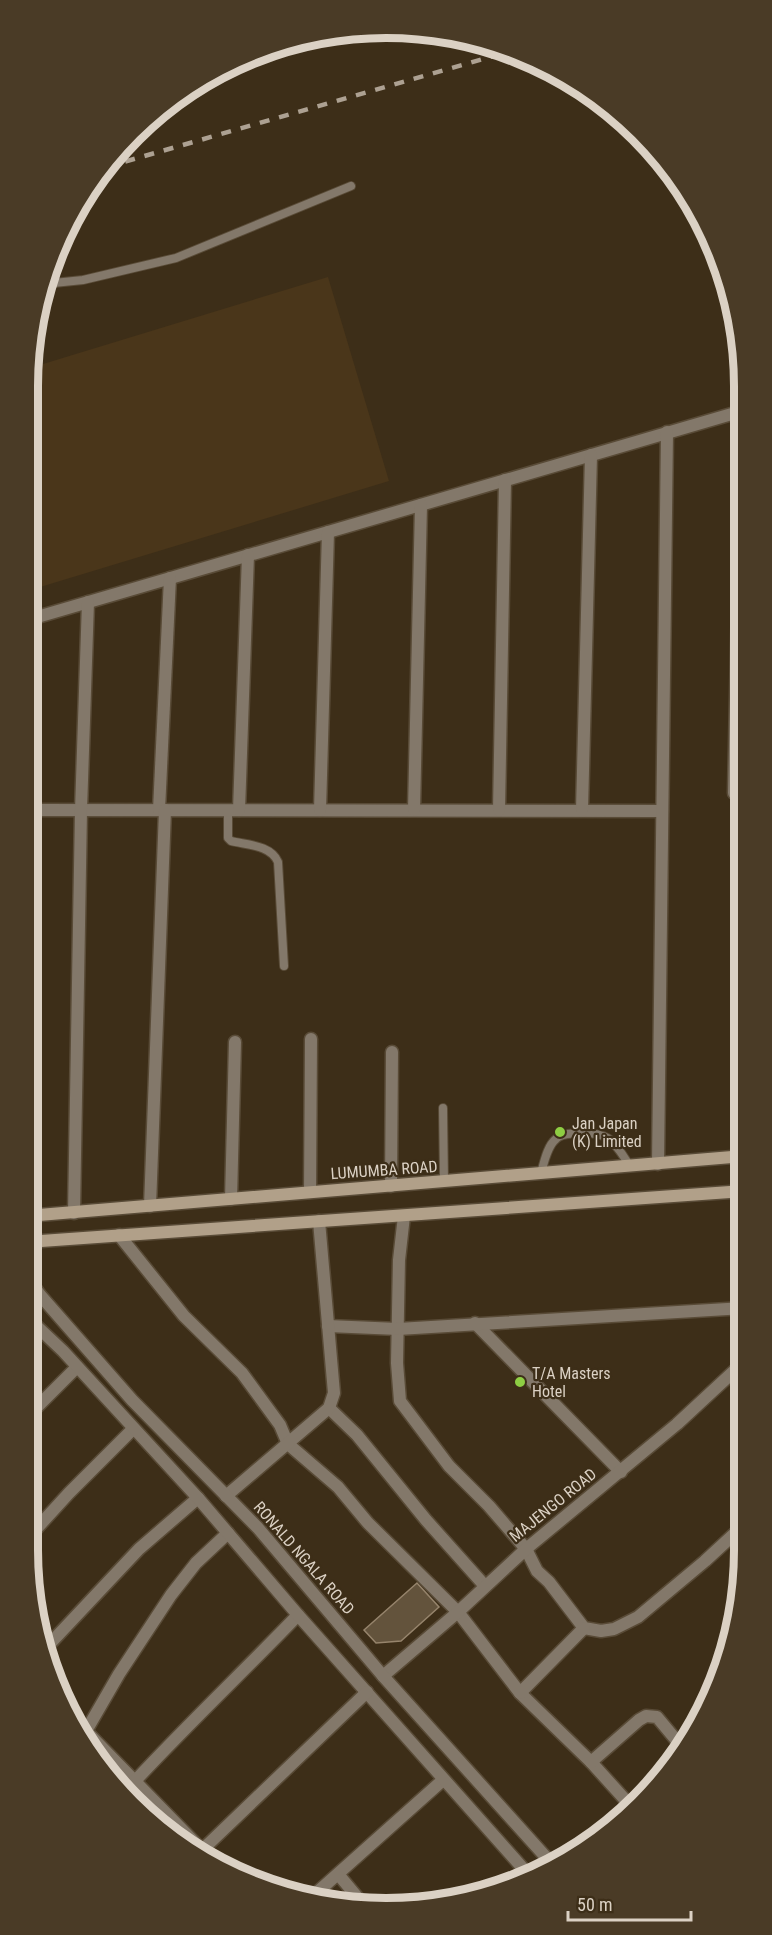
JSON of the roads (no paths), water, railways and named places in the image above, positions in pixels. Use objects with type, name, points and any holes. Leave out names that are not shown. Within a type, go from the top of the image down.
[{"type":"main road","name":"LUMUMBA ROAD","points":[[37,1215],[734,1157]]},
{"type":"main road","points":[[37,1241],[734,1192]]},
{"type":"street","points":[[37,617],[734,413]]},
{"type":"street","points":[[658,1164],[668,432]]},
{"type":"street","points":[[582,810],[591,455]]},
{"type":"street","points":[[499,810],[505,480]]},
{"type":"street","points":[[414,810],[421,505]]},
{"type":"street","points":[[320,810],[328,532]]},
{"type":"street","points":[[233,810],[248,555]]},
{"type":"street","points":[[150,1206],[170,578]]},
{"type":"street","points":[[74,1212],[81,810],[88,602]]},
{"type":"street","points":[[37,810],[662,811]]},
{"type":"street","points":[[310,1192],[311,1039]]},
{"type":"street","points":[[231,1199],[235,1042]]},
{"type":"street","points":[[391,1186],[392,1052]]},
{"type":"street","points":[[404,1215],[399,1260],[397,1363],[400,1401],[449,1466],[489,1506],[525,1549],[537,1571],[549,1582],[584,1628],[601,1631],[614,1629],[638,1617],[734,1534]]},
{"type":"street","points":[[226,1496],[329,1408],[334,1393],[319,1221]]},
{"type":"street","points":[[119,1235],[184,1316],[242,1373],[280,1425],[288,1444],[338,1487],[368,1523],[458,1612],[520,1693],[591,1762],[626,1801]]},
{"type":"street","name":"RONALD NGALA ROAD","points":[[37,1291],[117,1385],[258,1528],[383,1676],[547,1858]]},
{"type":"street","points":[[328,1326],[399,1329],[734,1309]]},
{"type":"street","points":[[475,1323],[621,1472]]},
{"type":"street","points":[[37,1327],[198,1498],[298,1615],[524,1869]]},
{"type":"street","points":[[37,1408],[77,1367]]},
{"type":"street","name":"MAJENGO ROAD","points":[[383,1676],[458,1612],[525,1549],[677,1424],[734,1370]]},
{"type":"street","points":[[329,1408],[357,1435],[392,1480],[485,1586]]},
{"type":"street","points":[[37,1528],[133,1429]]},
{"type":"street","points":[[50,1643],[139,1549],[198,1498]]},
{"type":"street","points":[[86,1726],[171,1595],[196,1563],[228,1533]]},
{"type":"street","points":[[135,1781],[181,1731],[298,1615]]},
{"type":"street","points":[[520,1693],[584,1628]]},
{"type":"street","points":[[205,1847],[367,1692]]},
{"type":"street","points":[[591,1762],[646,1716],[657,1717],[677,1741]]},
{"type":"street","points":[[93,1738],[178,1828]]},
{"type":"street","points":[[319,1891],[443,1780]]},
{"type":"street","points":[[338,1874],[357,1896]]},
{"type":"lane","points":[[53,283],[83,280],[176,258],[351,186]]},
{"type":"lane","points":[[233,810],[228,838],[231,841],[268,850],[275,854],[278,862],[284,966]]},
{"type":"lane","points":[[443,1108],[444,1182]]},
{"type":"lane","points":[[541,1173],[556,1137],[567,1134],[596,1132],[607,1137],[630,1166]]},
{"type":"railway","points":[[118,164],[496,55]]},
{"type":"place","name":"Jan Japan (K) Limited","points":[[560,1132]]},
{"type":"place","name":"T/A Masters Hotel","points":[[520,1382]]}]
